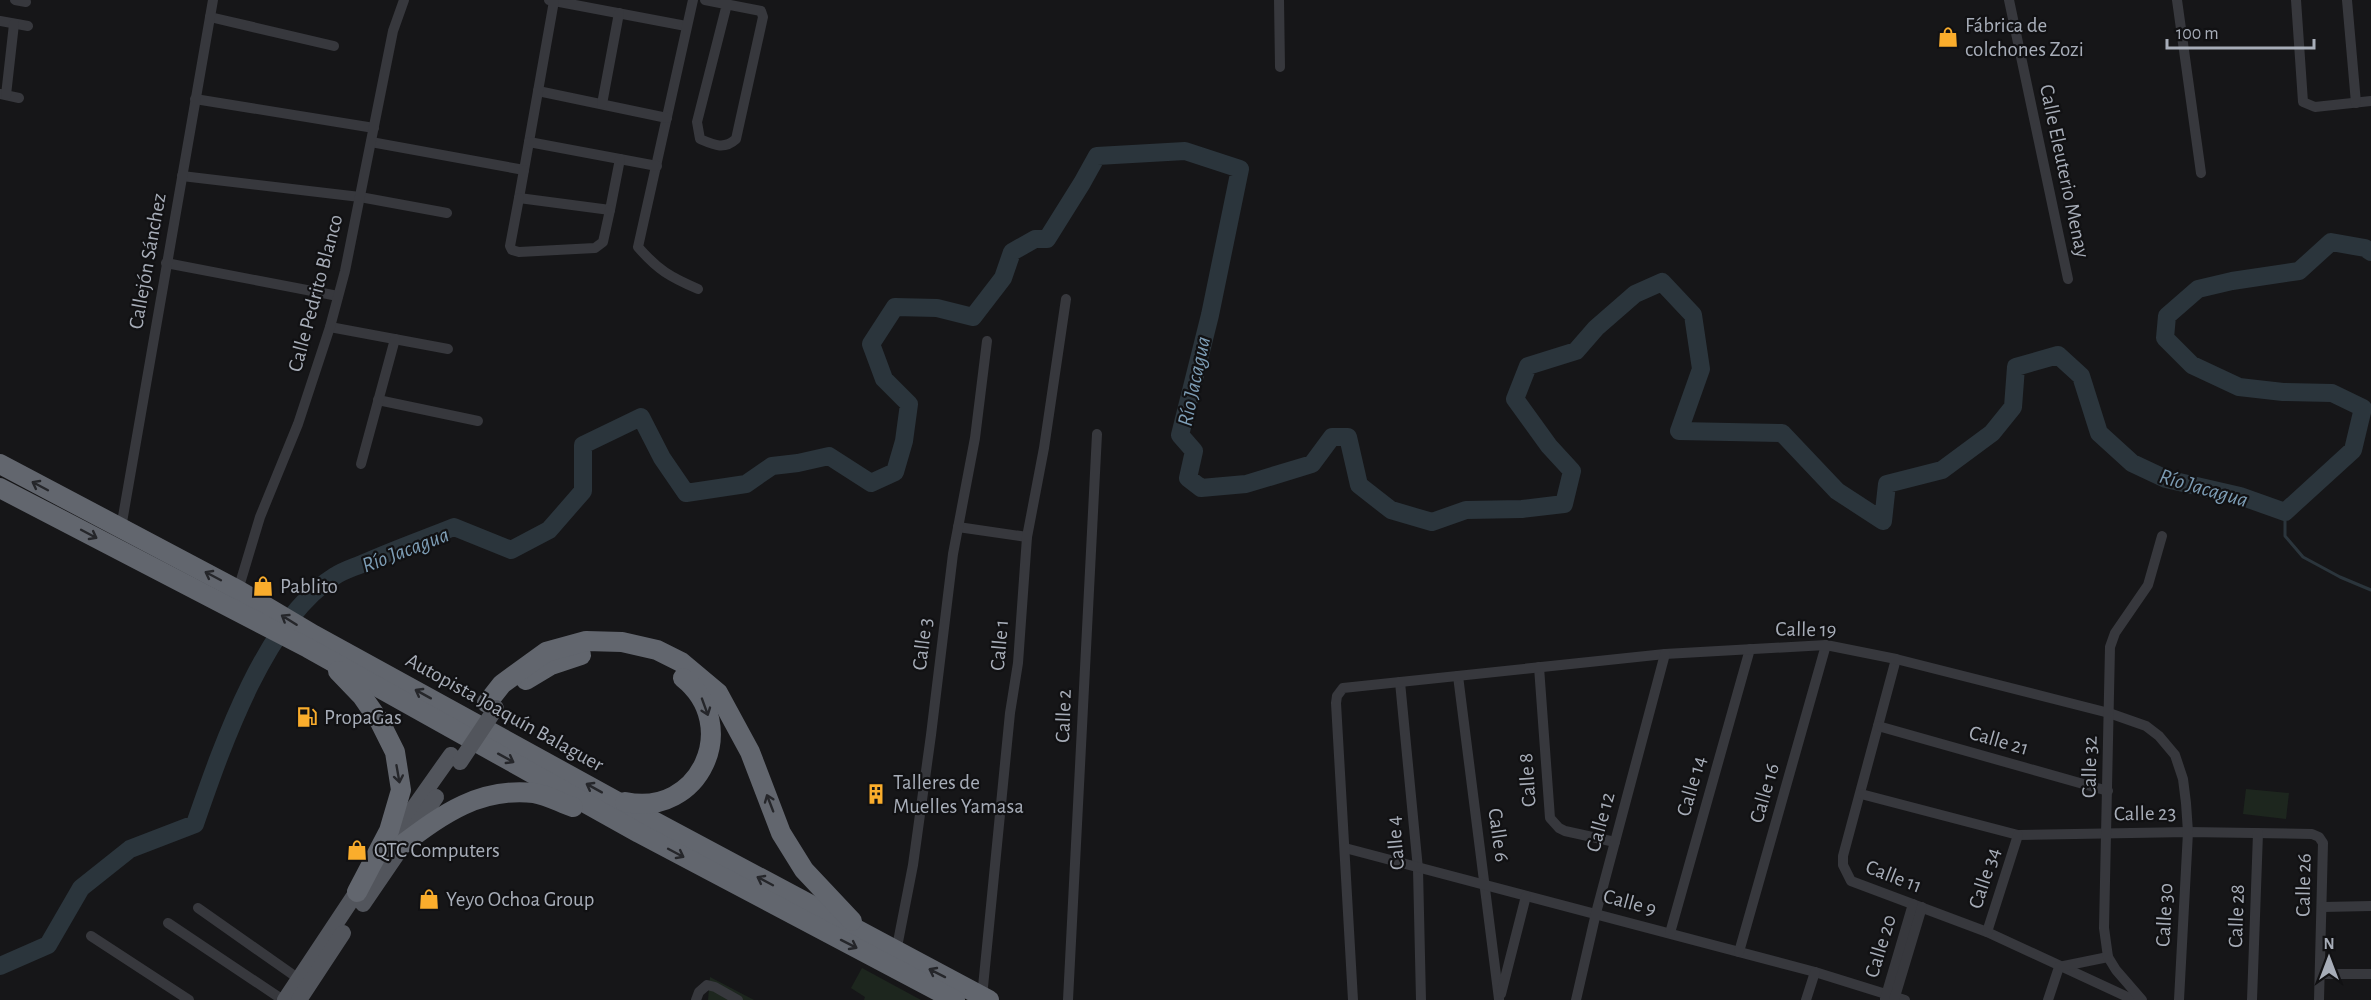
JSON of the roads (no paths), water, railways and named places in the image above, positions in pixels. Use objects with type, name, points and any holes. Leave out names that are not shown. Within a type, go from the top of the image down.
[{"type":"highway","name":"Autopista Joaquín Balaguer","points":[[0,465],[264,604],[315,647],[639,833],[956,1000]]},
{"type":"highway","name":"Autopista Joaquín Balaguer","points":[[0,488],[258,624],[315,647],[616,801],[986,998]]},
{"type":"highway","points":[[492,706],[502,684],[546,652],[586,641],[622,642],[645,647],[657,650],[681,662],[718,693],[750,752],[781,833],[804,870],[864,934]]},
{"type":"highway","points":[[315,647],[362,696],[380,722],[394,752],[401,790],[389,831],[357,892]]},
{"type":"highway","points":[[492,706],[551,665],[585,654],[621,653],[654,660],[685,679],[702,699],[710,723],[711,744],[706,762],[692,784],[676,796],[657,803],[637,805],[616,801]]},
{"type":"highway","points":[[403,844],[446,812],[465,803],[485,797],[535,793],[639,833]]},
{"type":"main road","points":[[284,1000],[357,892],[492,706]]},
{"type":"main road","points":[[299,1000],[403,844],[456,758]]},
{"type":"street","name":"Callejón Sánchez","points":[[121,528],[165,263],[213,0]]},
{"type":"street","name":"Calle Pedrito Blanco","points":[[238,590],[260,517],[298,424],[330,327],[360,197],[393,31],[404,0]]},
{"type":"street","points":[[693,0],[657,166],[639,234],[638,247],[655,267],[698,289]]},
{"type":"street","points":[[705,0],[727,4],[761,11],[763,17],[736,139],[730,144],[717,147],[700,140],[697,122],[727,4]]},
{"type":"street","points":[[1279,0],[1280,67]]},
{"type":"street","name":"Calle Eleuterio Menay","points":[[2009,0],[2068,279]]},
{"type":"street","points":[[2177,0],[2200,173]]},
{"type":"street","points":[[2296,0],[2303,102],[2315,106],[2371,101]]},
{"type":"street","points":[[2347,0],[2356,103]]},
{"type":"street","points":[[620,159],[603,242],[595,249],[519,252],[512,250],[510,246],[552,1],[686,26]]},
{"type":"street","points":[[602,104],[619,14]]},
{"type":"street","points":[[210,17],[334,46]]},
{"type":"street","points":[[0,21],[28,26]]},
{"type":"street","points":[[14,24],[3,95],[19,98]]},
{"type":"street","points":[[538,91],[667,118]]},
{"type":"street","points":[[195,99],[374,128]]},
{"type":"street","points":[[371,142],[524,170]]},
{"type":"street","points":[[529,142],[657,166]]},
{"type":"street","points":[[182,176],[360,197],[447,213]]},
{"type":"street","points":[[519,198],[610,210]]},
{"type":"street","points":[[165,263],[338,296]]},
{"type":"street","name":"Calle 1","points":[[986,998],[1009,724],[1018,663],[1027,537],[1044,448],[1066,299]]},
{"type":"street","points":[[330,327],[448,349]]},
{"type":"street","points":[[361,464],[395,339]]},
{"type":"street","name":"Calle 3","points":[[896,952],[913,865],[958,527],[977,427],[987,341]]},
{"type":"street","points":[[378,400],[478,421]]},
{"type":"street","name":"Calle 2","points":[[1068,1000],[1097,434]]},
{"type":"street","points":[[958,527],[1027,537]]},
{"type":"street","name":"Calle 32","points":[[2108,957],[2103,906],[2107,832],[2110,647],[2112,639],[2148,585],[2162,536]]},
{"type":"street","name":"Calle 19","points":[[1345,848],[1336,703],[1340,691],[1347,687],[1665,654],[1827,645],[1896,659],[2109,714],[2146,726],[2163,740],[2175,755],[2183,779],[2188,832]]},
{"type":"street","name":"Calle 16","points":[[1739,952],[1827,645]]},
{"type":"street","name":"Calle 14","points":[[1670,933],[1750,649]]},
{"type":"street","name":"Calle 12","points":[[1576,1000],[1596,913],[1665,654]]},
{"type":"street","name":"Calle 11","points":[[1896,659],[1843,856],[1845,872],[1851,881],[1987,932],[2134,1000]]},
{"type":"street","name":"Calle 8","points":[[1539,667],[1550,818],[1565,831],[1615,842]]},
{"type":"street","name":"Calle 6","points":[[1458,676],[1499,1000]]},
{"type":"street","name":"Calle 4","points":[[1400,682],[1418,869],[1421,1000]]},
{"type":"street","name":"Calle 21","points":[[1878,726],[2108,791]]},
{"type":"street","name":"Calle 23","points":[[1861,794],[2018,836],[2107,832],[2312,834],[2324,843]]},
{"type":"street","name":"Calle 30","points":[[2179,1000],[2188,832]]},
{"type":"street","name":"Calle 28","points":[[2252,1000],[2258,833]]},
{"type":"street","name":"Calle 34","points":[[1987,932],[2018,836]]},
{"type":"street","name":"Calle 26","points":[[2319,1000],[2324,843]]},
{"type":"street","points":[[1345,848],[1353,1000]]},
{"type":"street","name":"Calle 9","points":[[1345,848],[1815,972],[1892,998]]},
{"type":"street","points":[[1499,1000],[1526,896]]},
{"type":"street","name":"Calle 20","points":[[1892,998],[1918,906]]},
{"type":"street","points":[[2322,906],[2371,906]]},
{"type":"street","points":[[198,908],[299,979]]},
{"type":"street","points":[[168,922],[284,1000]]},
{"type":"street","points":[[91,936],[189,1000]]},
{"type":"street","points":[[2048,1000],[2059,967],[2108,957],[2142,1000]]},
{"type":"street","points":[[1806,1000],[1815,972]]},
{"type":"street","points":[[2320,974],[2371,974]]},
{"type":"street","points":[[696,1000],[699,992],[707,985],[738,1000]]},
{"type":"waterway","name":"Río Jacagua","points":[[0,966],[48,945],[81,888],[130,849],[195,824],[232,724],[267,654],[287,622],[310,596],[338,574],[454,527],[511,550],[549,530],[583,491],[583,445],[641,417],[662,458],[686,493],[746,484],[772,466],[829,456],[871,483],[895,472],[904,441],[909,404],[884,379],[871,344],[895,307],[937,308],[973,317],[1003,278],[1012,252],[1035,239],[1047,239],[1097,156],[1185,151],[1240,169],[1210,315],[1180,435],[1194,451],[1188,478],[1201,488],[1246,484],[1312,464],[1332,437],[1348,437],[1359,485],[1391,510],[1432,522],[1466,510],[1522,509],[1564,504],[1572,471],[1549,446],[1515,399],[1528,366],[1576,351],[1596,328],[1635,294],[1662,282],[1693,315],[1701,369],[1679,431],[1782,433],[1837,491],[1883,521],[1887,484],[1942,470],[1992,433],[2013,407],[2016,367],[2058,355],[2081,376],[2099,433],[2132,463],[2166,479],[2240,496],[2285,512],[2353,450],[2363,408],[2332,393],[2283,392],[2239,387],[2192,365],[2165,338],[2167,316],[2198,289],[2232,281],[2299,271],[2331,242],[2365,248],[2371,252]]},
{"type":"waterway","points":[[2285,512],[2285,536],[2303,557],[2340,577],[2371,590]]},
{"type":"place","name":"Fábrica de colchones Zozi","points":[[1948,37]]},
{"type":"place","name":"Pablito","points":[[263,586]]},
{"type":"place","name":"PropaGas","points":[[307,717]]},
{"type":"place","name":"Talleres de Muelles Yamasa","points":[[876,794]]},
{"type":"place","name":"QTC Computers","points":[[357,850]]},
{"type":"place","name":"Yeyo Ochoa Group","points":[[429,899]]}]
